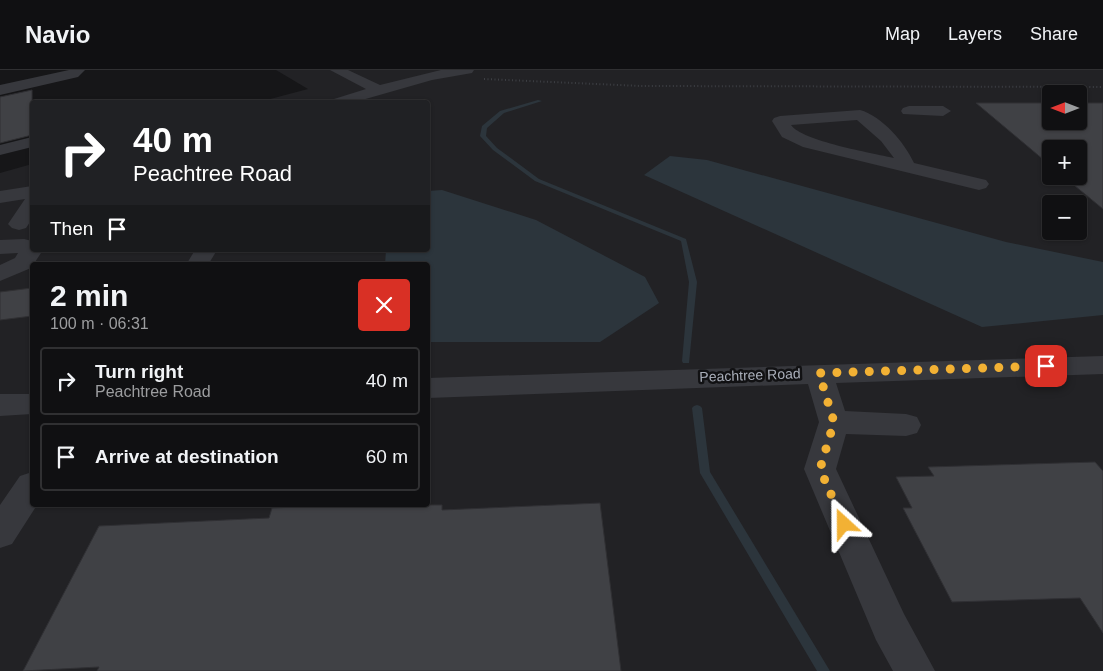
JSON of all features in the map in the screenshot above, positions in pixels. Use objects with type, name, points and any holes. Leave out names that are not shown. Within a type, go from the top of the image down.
[{"type":"street","points":[[0,90],[73,74],[78,70]]},
{"type":"street","points":[[337,70],[379,90]]},
{"type":"street","points":[[346,100],[431,76],[472,74]]},
{"type":"street","points":[[908,111],[943,111]]},
{"type":"street","points":[[906,166],[902,156],[881,130],[860,114],[780,121],[788,133],[809,143],[979,184]]},
{"type":"street","points":[[822,118],[851,154]]},
{"type":"street","points":[[0,150],[30,142]]},
{"type":"street","points":[[0,198],[30,192]]},
{"type":"street","points":[[19,224],[30,206]]},
{"type":"street","points":[[0,247],[17,245],[30,249]]},
{"type":"street","points":[[0,274],[23,263],[29,258],[30,252]]},
{"type":"street","name":"Peachtree Road","points":[[430,388],[819,373],[1103,365]]},
{"type":"street","points":[[819,373],[834,422],[820,469],[890,627],[915,671]]},
{"type":"street","points":[[0,405],[30,404]]},
{"type":"street","points":[[834,422],[906,425]]},
{"type":"street","points":[[0,533],[30,488]]},
{"type":"path","points":[[472,74],[669,86],[1103,87]]},
{"type":"shaded area","points":[[276,70],[1103,70],[1103,671],[0,671],[0,173],[30,165],[30,252],[430,252],[430,100],[267,100],[308,89]]},
{"type":"shaded area","points":[[670,156],[707,160],[1006,242],[1103,262],[1103,315],[982,327],[644,175]]},
{"type":"shaded area","points":[[442,190],[536,220],[645,277],[659,303],[600,342],[430,342],[430,262],[385,262],[386,252],[430,252],[430,191]]},
{"type":"building","points":[[32,90],[32,100],[30,100],[30,136],[0,143],[0,97]]},
{"type":"building","points":[[976,103],[1042,103],[1042,130],[1088,130],[1088,103],[1103,103],[1103,209],[1074,185],[1087,185],[1087,140],[1042,140],[1042,158]]},
{"type":"building","points":[[30,288],[30,316],[0,320],[0,292]]},
{"type":"building","points":[[1095,462],[1103,471],[1103,633],[1080,598],[952,602],[903,508],[912,508],[896,477],[934,476],[928,467]]},
{"type":"building","points":[[600,503],[621,671],[97,671],[99,667],[23,671],[99,526],[269,518],[272,508],[430,507],[430,505],[442,505],[442,510]]},
{"type":"waterway","points":[[540,101],[502,112],[484,127],[483,136],[495,149],[537,180],[684,240],[693,282],[686,361]]},
{"type":"waterway","points":[[697,408],[705,473],[824,671]]},
{"type":"route","points":[[844,524],[820,469],[834,422],[819,373],[1046,366]]}]
